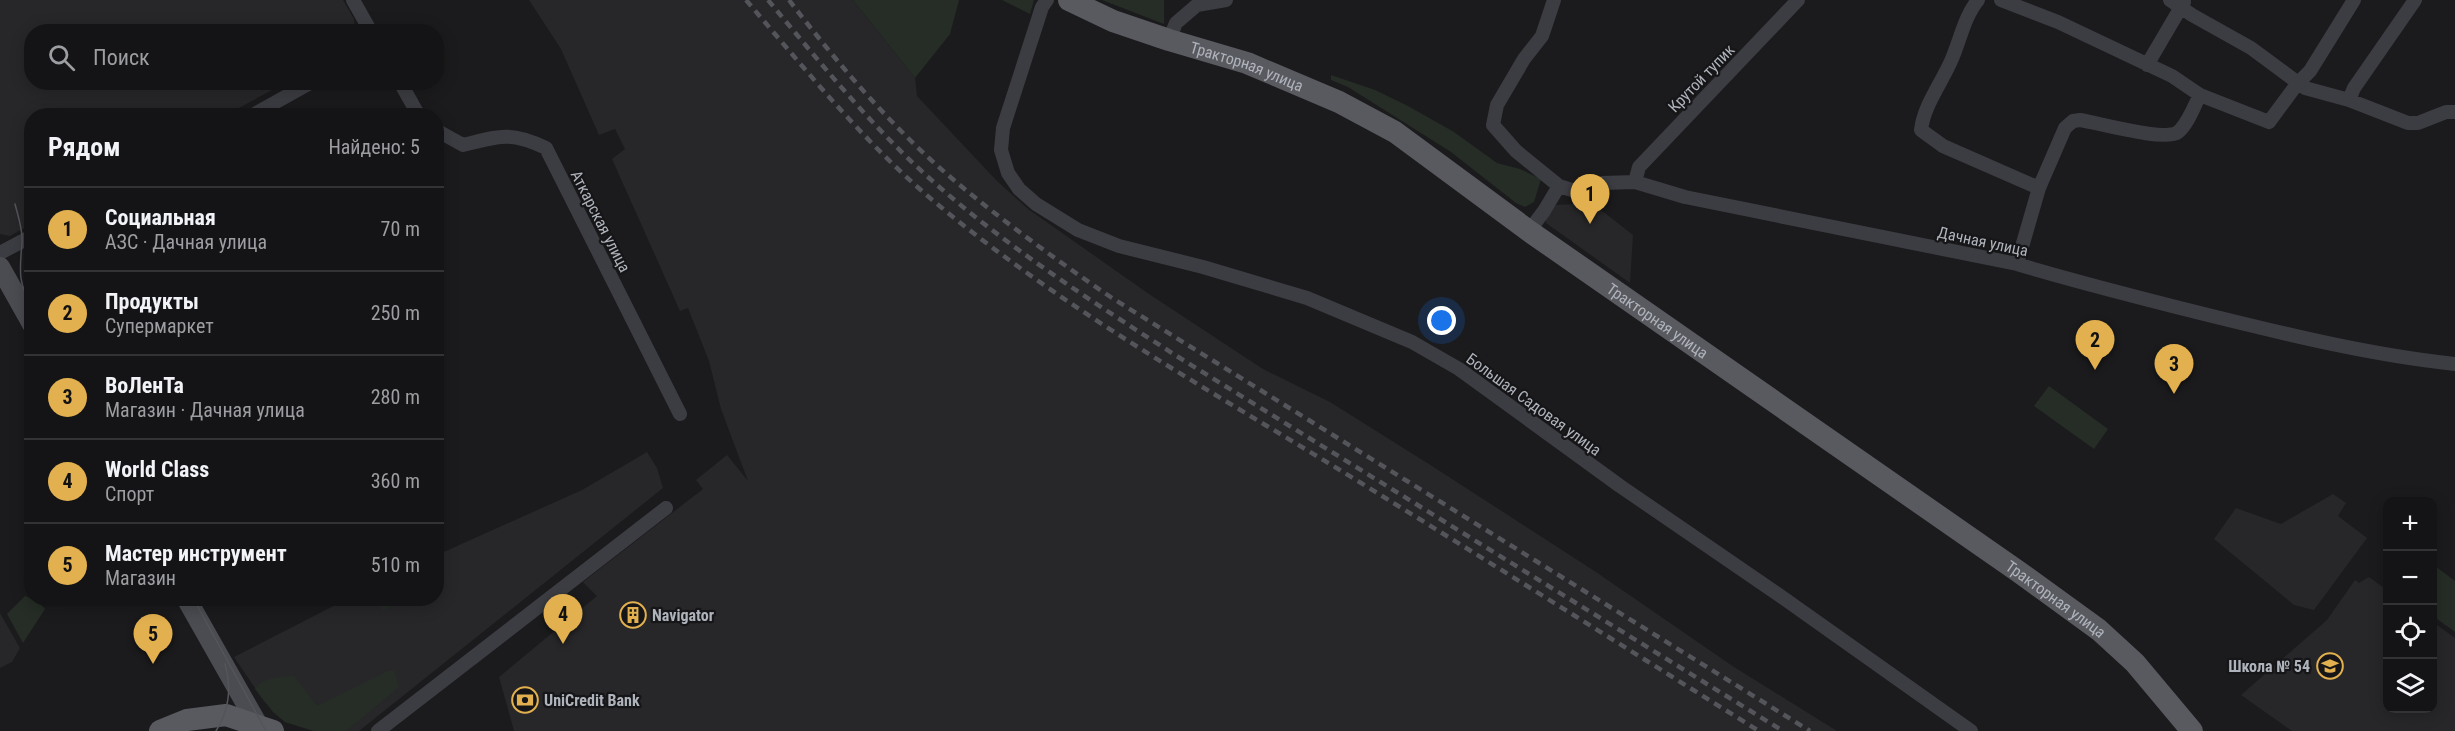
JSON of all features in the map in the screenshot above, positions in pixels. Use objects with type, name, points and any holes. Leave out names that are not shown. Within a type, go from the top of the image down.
[{"type":"main road","name":"Тракторная улица","points":[[1069,0],[1113,21],[1247,63],[1340,102],[1395,132],[1529,231],[2099,630],[2135,663],[2192,731]]},
{"type":"main road","points":[[160,731],[187,720],[226,716],[265,728]]},
{"type":"street","points":[[353,0],[366,24]]},
{"type":"street","name":"Большая Садовая улица","points":[[1047,0],[1042,7],[1003,128],[1001,150],[1008,173],[1019,189],[1036,204],[1078,230],[1119,246],[1203,267],[1307,298],[1412,342],[1459,369],[1620,486],[1971,731]]},
{"type":"street","points":[[1169,40],[1176,23],[1197,5],[1226,0]]},
{"type":"street","points":[[1529,231],[1559,186],[1516,151],[1493,125],[1497,105],[1524,59],[1542,36],[1554,0]]},
{"type":"street","name":"Крутой тупик","points":[[1635,182],[1639,167],[1798,0]]},
{"type":"street","points":[[1978,0],[1957,42],[1952,59],[1922,117],[1921,130],[1943,146],[2039,188]]},
{"type":"street","points":[[2001,0],[2058,22],[2147,64],[2172,76],[2200,95],[2269,122],[2297,84],[2310,71],[2354,0]]},
{"type":"street","points":[[2349,100],[2354,88],[2415,0]]},
{"type":"street","points":[[2147,64],[2178,2],[2251,48],[2290,75],[2297,84],[2349,100],[2408,123],[2418,123],[2446,112],[2455,112]]},
{"type":"street","points":[[265,108],[298,90]]},
{"type":"street","points":[[404,90],[415,108]]},
{"type":"street","points":[[2017,264],[2039,188],[2065,128],[2073,120],[2158,136],[2173,135],[2180,131],[2200,95]]},
{"type":"street","name":"Аткарская улица","points":[[444,135],[463,146],[502,135],[524,138],[546,147],[680,414]]},
{"type":"street","name":"Дачная улица","points":[[1559,186],[1575,191],[1591,192],[1602,183],[1635,182],[1685,197],[2017,264],[2070,280],[2257,327],[2399,358],[2455,364]]},
{"type":"street","points":[[0,253],[24,240]]},
{"type":"street","points":[[0,267],[24,310]]},
{"type":"street","points":[[378,731],[666,508]]},
{"type":"street","points":[[191,606],[265,728]]},
{"type":"shaded area","points":[[0,0],[343,0],[354,24],[24,24],[24,90],[272,90],[239,108],[24,108],[24,228],[10,236],[0,234]]},
{"type":"shaded area","points":[[529,0],[853,0],[915,78],[917,96],[997,181],[1028,209],[1149,294],[1263,369],[1330,402],[1432,466],[1596,572],[1734,667],[1837,731],[514,731],[499,677],[597,596],[583,582],[703,489],[696,480],[727,455],[748,481],[721,409],[709,361],[688,308],[680,311],[612,159],[625,149],[615,129],[599,135],[561,49]]},
{"type":"shaded area","points":[[853,0],[959,0],[950,34],[915,78]]},
{"type":"shaded area","points":[[1002,0],[1034,0],[1030,14]]},
{"type":"shaded area","points":[[1102,0],[1164,0],[1164,24]]},
{"type":"shaded area","points":[[1331,75],[1375,90],[1408,106],[1454,132],[1497,163],[1520,169],[1541,179],[1534,202],[1525,207],[1516,203],[1451,152],[1348,87],[1331,80]]},
{"type":"shaded area","points":[[1592,203],[1633,235],[1630,283],[1546,223],[1546,216],[1556,205]]},
{"type":"shaded area","points":[[2049,386],[2108,429],[2094,449],[2034,406]]},
{"type":"shaded area","points":[[647,452],[657,468],[663,488],[359,731],[314,731],[285,722],[263,700],[234,657],[333,606],[444,606],[444,552],[582,490]]},
{"type":"shaded area","points":[[2333,494],[2346,503],[2338,516],[2367,538],[2314,610],[2294,605],[2214,539],[2236,508],[2281,524]]},
{"type":"shaded area","points":[[2437,568],[2455,581],[2455,632],[2437,619]]},
{"type":"shaded area","name":"Школа № 54","points":[[2369,577],[2383,587],[2383,713],[2437,713],[2437,625],[2455,638],[2455,731],[2292,731],[2241,695],[2327,620],[2355,580],[2359,583]]},
{"type":"shaded area","points":[[24,597],[24,606],[42,606],[45,609],[23,643],[7,614]]},
{"type":"shaded area","points":[[380,606],[392,606],[383,611]]},
{"type":"shaded area","points":[[0,613],[20,648],[12,662],[0,668]]},
{"type":"shaded area","points":[[388,671],[394,671],[399,687],[346,731],[314,731],[285,722],[273,712],[255,689],[267,680],[294,676],[317,706]]},
{"type":"tram line","points":[[15,204],[22,233],[20,268],[24,290]]},
{"type":"tram line","points":[[197,606],[266,731]]},
{"type":"tram line","points":[[216,731],[224,715],[228,699],[225,664]]},
{"type":"railway","points":[[746,0],[837,106],[885,156],[936,203],[1030,275],[1128,341],[1384,497],[1759,731]]},
{"type":"railway","points":[[768,0],[809,50],[896,147],[971,214],[1028,257],[1175,355],[1783,731]]},
{"type":"railway","points":[[789,0],[847,72],[910,140],[974,197],[1052,256],[1112,298],[1810,731]]},
{"type":"place","name":"Социальная","points":[[1590,224]]},
{"type":"place","name":"Продукты","points":[[2095,370]]},
{"type":"place","name":"ВоЛенТа","points":[[2174,394]]},
{"type":"place","name":"Navigator","points":[[633,615]]},
{"type":"place","name":"World Class","points":[[563,644]]},
{"type":"place","name":"Мастер инструмент","points":[[153,664]]},
{"type":"place","name":"Школа № 54","points":[[2330,666]]},
{"type":"place","name":"UniCredit Bank","points":[[525,700]]}]
